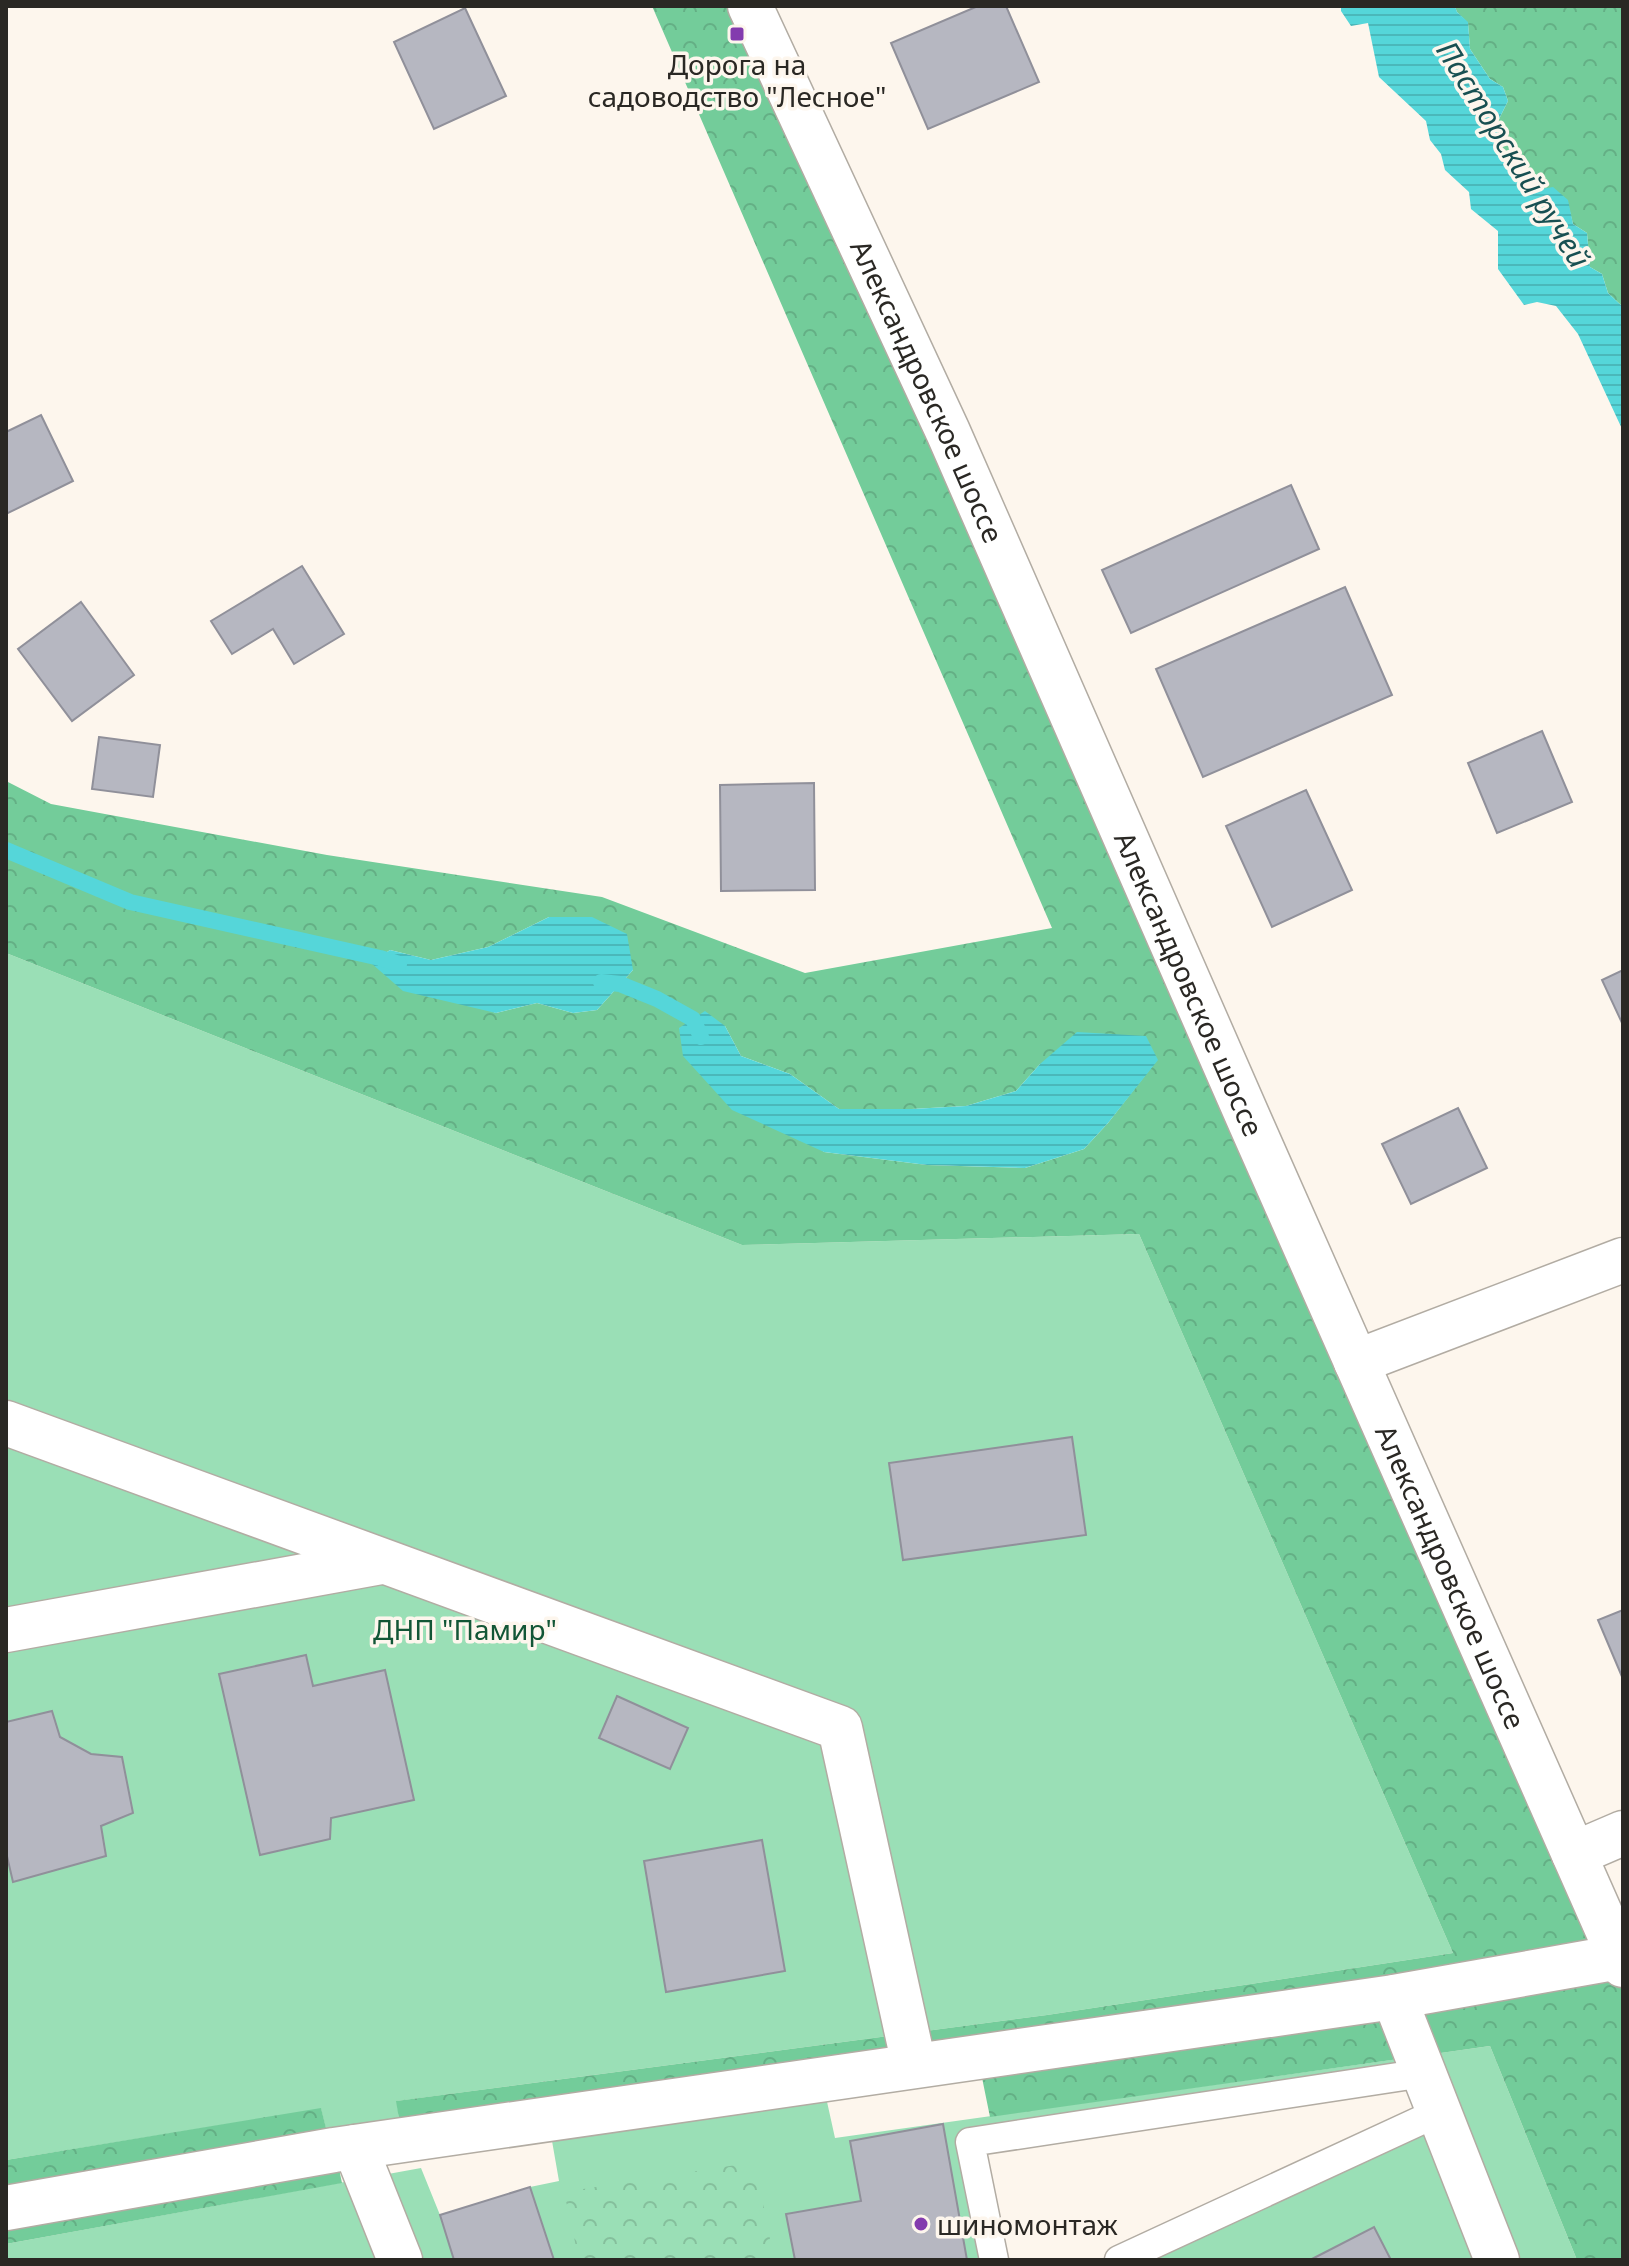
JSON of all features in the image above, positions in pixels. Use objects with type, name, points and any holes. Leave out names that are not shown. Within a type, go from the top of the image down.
[{"type":"street","name":"Александровское шоссе","points":[[750,6],[954,446],[1621,1961]]},
{"type":"street","points":[[1356,1362],[1623,1260]]},
{"type":"street","points":[[6,1423],[840,1728],[914,2065]]},
{"type":"street","points":[[6,1630],[383,1561]]},
{"type":"street","points":[[1574,1854],[1623,1833]]},
{"type":"street","points":[[6,2208],[355,2147],[1394,1997],[1621,1961]]},
{"type":"street","points":[[1394,1997],[1497,2260]]},
{"type":"street","points":[[355,2147],[400,2260]]},
{"type":"lane","points":[[994,2260],[970,2142],[1431,2092]]},
{"type":"lane","points":[[1119,2260],[1431,2092]]},
{"type":"green space","points":[[652,6],[750,6],[1623,1964],[1623,2260],[1577,2260],[1490,2046],[990,2117],[978,2058],[335,2150],[342,2183],[6,2244],[6,2160],[321,2108],[327,2132],[399,2119],[396,2101],[1047,2015],[1453,1953],[1139,1234],[742,1245],[6,953],[6,781],[51,804],[327,855],[602,897],[805,973],[1052,928]],"holes":[[[549,917],[633,970],[597,1010],[573,1013],[537,1003],[496,1013],[371,963],[390,950],[431,960],[488,947]],[[725,1026],[741,1056],[790,1074],[839,1109],[966,1106],[1016,1091],[1040,1064],[1157,1060],[1084,1149],[1025,1168],[927,1165],[824,1152],[679,1028]]]},
{"type":"green space","points":[[1455,6],[1623,6],[1623,307],[1608,293],[1602,274],[1590,267],[1587,233],[1573,224],[1567,200],[1523,185],[1498,145],[1497,123],[1508,101],[1503,87],[1490,79],[1470,49],[1468,23]]},
{"type":"green space","name":"ДНП \"Памир\"","points":[[6,953],[742,1245],[1139,1234],[1453,1953],[1047,2015],[397,2101],[399,2120],[327,2133],[321,2109],[6,2160]]},
{"type":"green space","points":[[1490,2046],[1577,2260],[1144,2260],[1441,2117],[1421,2067],[959,2134],[987,2260],[6,2260],[6,2244],[421,2168],[440,2215],[559,2181],[548,2118],[822,2079],[835,2138]]},
{"type":"green space","points":[[755,2162],[774,2260],[579,2260],[564,2192]]},
{"type":"water","points":[[1341,6],[1455,6],[1468,22],[1470,49],[1490,79],[1503,87],[1508,101],[1497,123],[1498,145],[1523,185],[1536,190],[1553,187],[1568,200],[1573,224],[1587,233],[1590,267],[1602,274],[1608,293],[1623,307],[1623,431],[1578,334],[1556,306],[1537,302],[1524,305],[1498,269],[1498,231],[1471,209],[1469,192],[1445,170],[1441,154],[1430,140],[1426,121],[1379,77],[1368,23],[1351,26]]},
{"type":"water","points":[[549,917],[592,917],[627,934],[633,970],[597,1010],[573,1013],[537,1003],[496,1013],[403,991],[371,963],[390,950],[431,960],[488,947]]},
{"type":"water","points":[[705,1011],[725,1026],[741,1056],[790,1074],[839,1109],[966,1106],[1016,1091],[1040,1064],[1077,1032],[1146,1036],[1158,1060],[1084,1149],[1025,1168],[927,1165],[824,1152],[732,1110],[683,1056],[679,1028]]},
{"type":"building","points":[[978,6],[1006,6],[1039,82],[928,129],[891,43]]},
{"type":"building","points":[[465,8],[506,96],[434,129],[394,42]]},
{"type":"building","points":[[41,415],[73,481],[6,514],[6,432]]},
{"type":"building","points":[[1291,485],[1319,549],[1131,633],[1102,570]]},
{"type":"building","points":[[302,566],[344,634],[294,664],[273,629],[232,654],[211,621]]},
{"type":"building","points":[[1345,587],[1392,695],[1203,777],[1156,669]]},
{"type":"building","points":[[81,602],[134,675],[72,721],[18,649]]},
{"type":"building","points":[[1542,731],[1572,802],[1497,833],[1468,763]]},
{"type":"building","points":[[99,737],[160,745],[153,797],[92,789]]},
{"type":"building","points":[[814,783],[815,890],[721,891],[720,785]]},
{"type":"building","points":[[1306,790],[1352,890],[1272,927],[1226,826]]},
{"type":"building","points":[[1623,970],[1623,1025],[1602,980]]},
{"type":"building","points":[[1458,1108],[1487,1168],[1411,1204],[1382,1144]]},
{"type":"building","points":[[1072,1437],[1086,1535],[903,1560],[889,1463]]},
{"type":"building","points":[[1623,1610],[1623,1679],[1598,1620]]},
{"type":"building","points":[[306,1655],[313,1686],[385,1670],[414,1800],[331,1818],[330,1839],[260,1855],[219,1674]]},
{"type":"building","points":[[617,1696],[688,1728],[670,1769],[599,1738]]},
{"type":"building","points":[[52,1711],[60,1737],[91,1754],[122,1757],[133,1813],[101,1826],[106,1856],[13,1882],[6,1852],[6,1722]]},
{"type":"building","points":[[762,1840],[785,1971],[666,1992],[644,1861]]},
{"type":"building","points":[[943,2124],[967,2260],[795,2260],[786,2214],[861,2201],[850,2141]]},
{"type":"building","points":[[530,2187],[554,2260],[454,2260],[440,2215]]},
{"type":"building","points":[[1374,2227],[1391,2260],[1310,2260]]},
{"type":"waterway","points":[[6,850],[130,902],[399,964]]},
{"type":"waterway","points":[[601,982],[620,984],[657,999],[693,1019],[701,1037]]},
{"type":"place","name":"Дорога на садоводство \"Лесное\"","points":[[737,34]]},
{"type":"place","name":"шиномонтаж","points":[[921,2224]]},
{"type":"water label","name":"Пасторский ручей","points":[[1514,154]]}]
